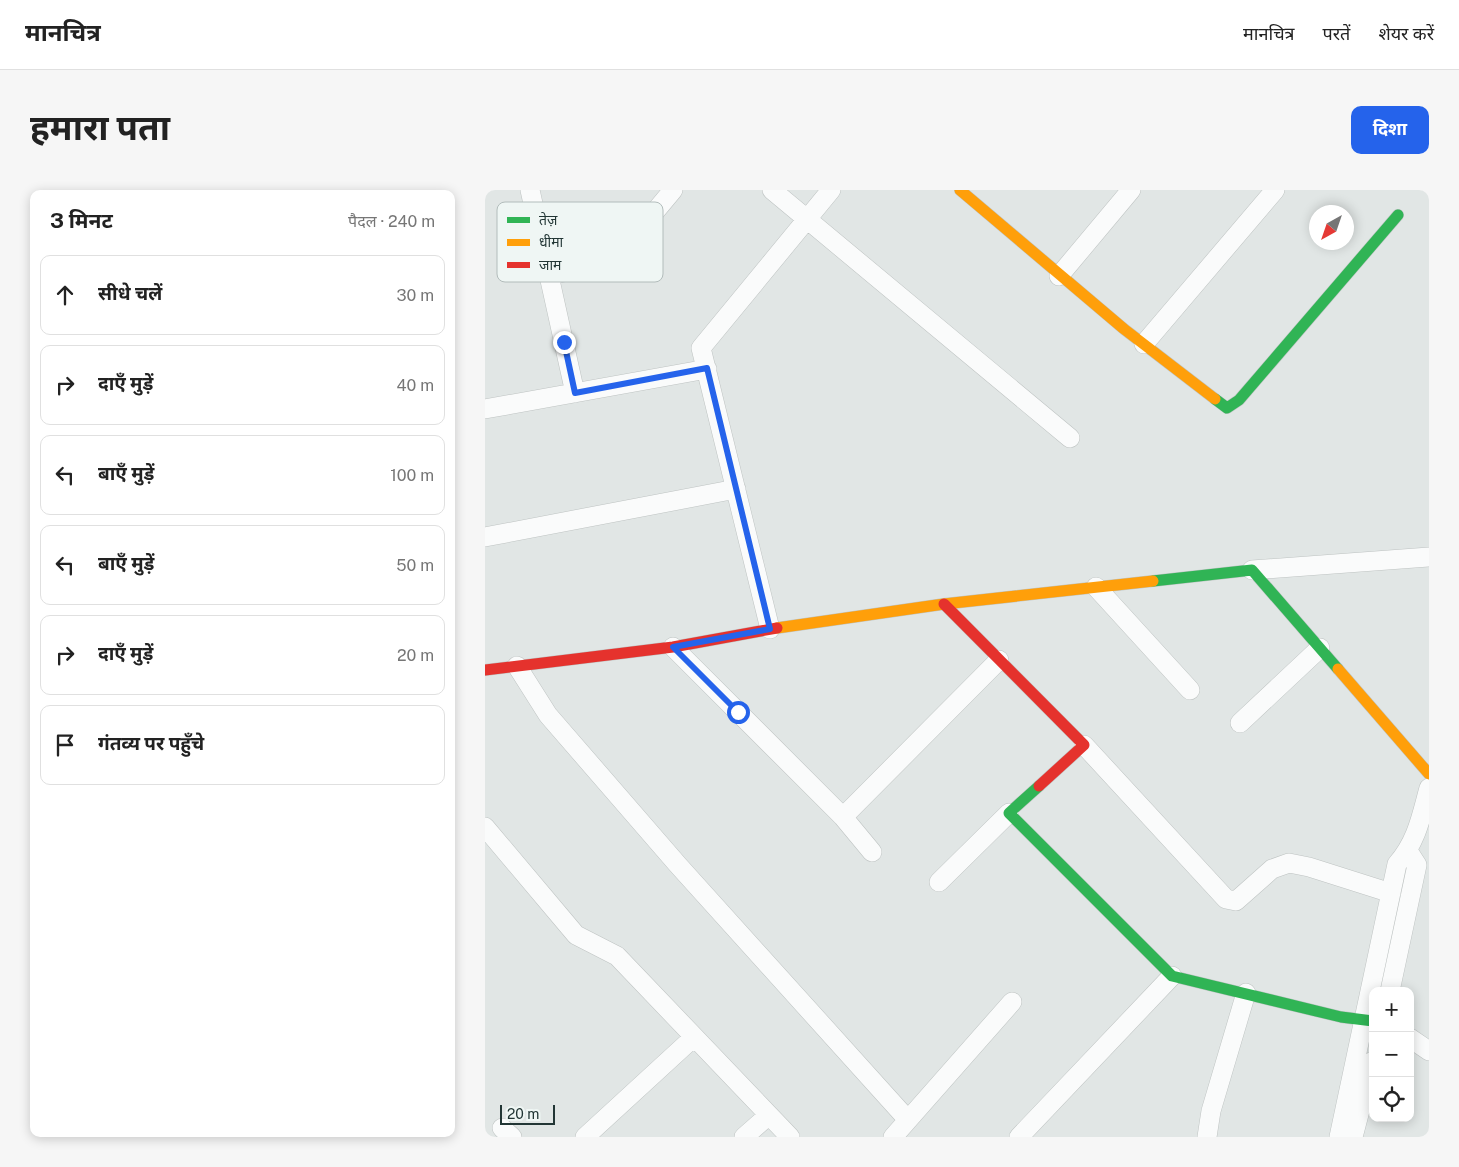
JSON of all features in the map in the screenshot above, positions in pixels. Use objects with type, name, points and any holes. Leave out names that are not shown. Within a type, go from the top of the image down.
[{"type":"street","points":[[663,202],[673,190]]},
{"type":"street","points":[[772,190],[1070,438]]},
{"type":"street","points":[[770,629],[701,348],[831,190]]},
{"type":"street","points":[[961,190],[1059,276],[1194,385],[1227,408],[1239,400],[1398,215]]},
{"type":"street","points":[[1059,276],[1131,190]]},
{"type":"street","points":[[1144,344],[1275,190]]},
{"type":"street","points":[[551,282],[575,393]]},
{"type":"street","points":[[485,409],[707,368]]},
{"type":"street","points":[[485,537],[736,489]]},
{"type":"street","points":[[485,670],[673,647],[770,629],[944,604],[1252,570],[1429,557]]},
{"type":"street","points":[[1252,570],[1429,774]]},
{"type":"street","points":[[1096,587],[1190,690]]},
{"type":"street","points":[[944,604],[1084,745],[1226,899],[1236,901],[1272,869],[1289,863],[1309,867],[1391,893]]},
{"type":"street","points":[[673,647],[843,817],[872,852]]},
{"type":"street","points":[[1240,723],[1320,648]]},
{"type":"street","points":[[843,817],[999,660]]},
{"type":"street","points":[[517,666],[548,716],[678,865],[907,1120]]},
{"type":"street","points":[[939,882],[1009,813],[1084,745]]},
{"type":"street","points":[[1339,1137],[1368,1020],[1397,864],[1423,836],[1429,788]]},
{"type":"street","points":[[1009,813],[1172,976],[1205,985],[1368,1020]]},
{"type":"street","points":[[485,827],[576,935],[617,956],[790,1137]]},
{"type":"street","points":[[1391,987],[1417,865],[1408,851]]},
{"type":"street","points":[[1019,1137],[1172,976]]},
{"type":"street","points":[[1207,1137],[1211,1111],[1245,993]]},
{"type":"street","points":[[893,1137],[1012,1002]]},
{"type":"street","points":[[585,1137],[695,1037]]},
{"type":"street","points":[[1414,1041],[1429,1051]]},
{"type":"street","points":[[1353,1137],[1369,1076]]},
{"type":"street","points":[[744,1137],[769,1115]]},
{"type":"traffic: fast","points":[[1215,399],[1227,408],[1239,400],[1398,215]]},
{"type":"traffic: fast","points":[[1153,581],[1252,570],[1338,669]]},
{"type":"traffic: fast","points":[[1039,786],[1009,813],[1172,976],[1341,1017],[1369,1020]]},
{"type":"traffic: slow","points":[[960,190],[1124,329],[1215,399]]},
{"type":"traffic: slow","points":[[777,628],[944,604],[1153,581]]},
{"type":"traffic: slow","points":[[1338,669],[1429,774]]},
{"type":"traffic: jam","points":[[944,604],[1084,745],[1039,786]]},
{"type":"traffic: jam","points":[[485,670],[673,647],[777,628]]},
{"type":"route","points":[[564,342],[575,393],[707,368],[770,629],[673,647],[738,712]]}]
